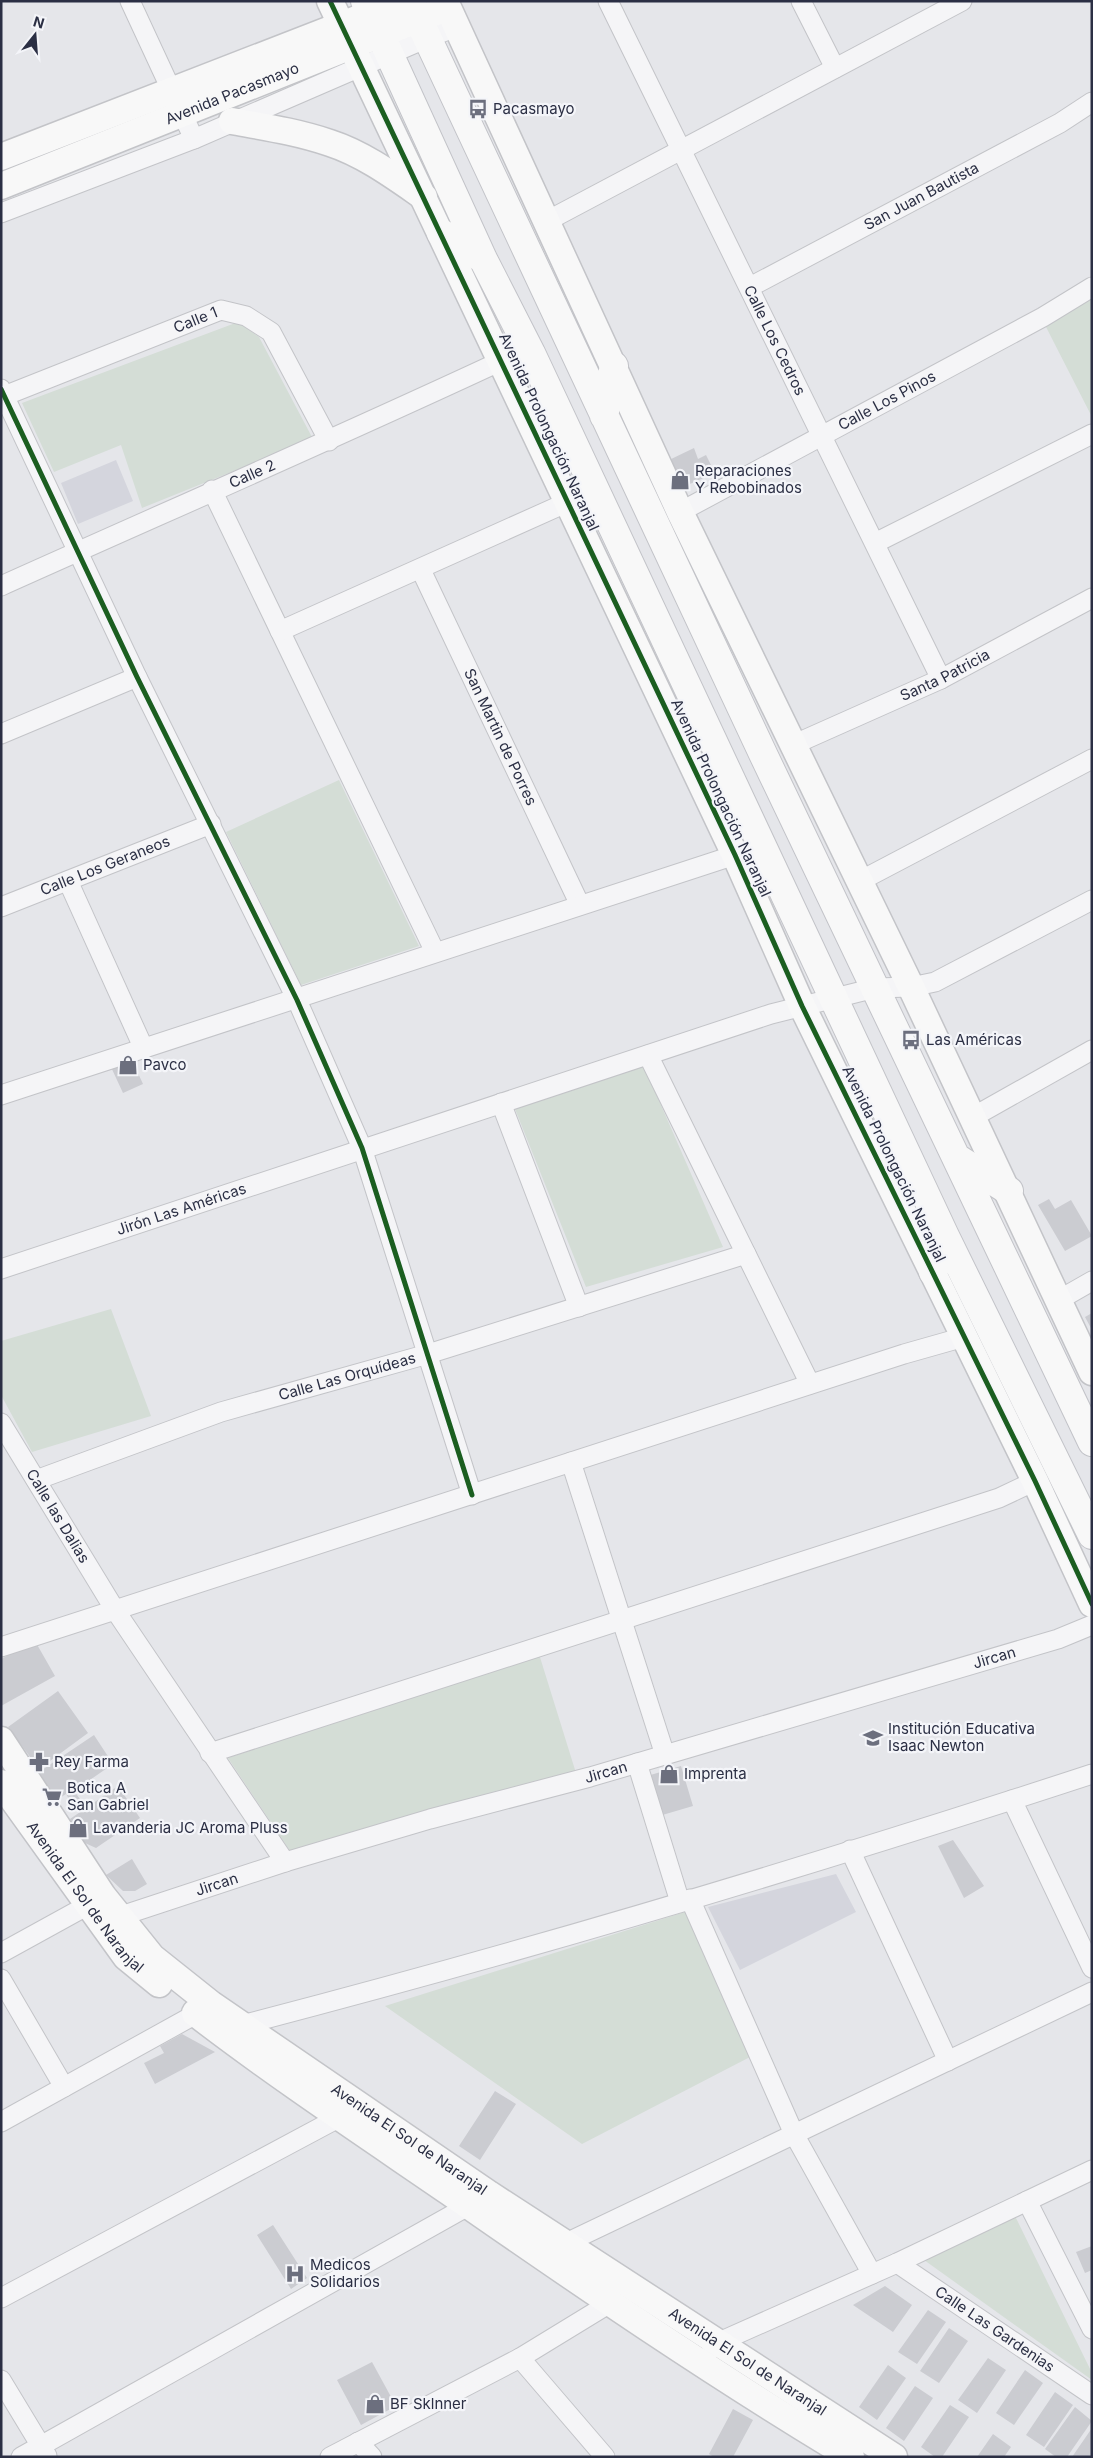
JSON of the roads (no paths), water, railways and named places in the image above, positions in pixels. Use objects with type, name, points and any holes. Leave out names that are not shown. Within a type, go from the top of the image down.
[{"type":"main road","points":[[414,15],[1092,1442]]},
{"type":"main road","name":"Avenida Prolongación Naranjal","points":[[376,26],[483,259],[536,362],[945,1236],[1092,1535]]},
{"type":"main road","points":[[441,233],[483,259]]},
{"type":"main road","points":[[604,416],[614,366]]},
{"type":"main road","points":[[956,1158],[1009,1192]]},
{"type":"main road","points":[[933,1272],[945,1236]]},
{"type":"street","points":[[130,1],[194,139]]},
{"type":"street","name":"Avenida Prolongación Naranjal","points":[[330,1],[735,855],[802,1006],[1035,1481],[1092,1604]]},
{"type":"street","name":"Calle Los Cedros","points":[[608,1],[941,679]]},
{"type":"street","points":[[801,1],[835,68]]},
{"type":"street","points":[[547,221],[962,1]]},
{"type":"street","points":[[453,9],[547,221],[680,512],[794,744],[858,882],[911,986],[1009,1192],[1057,1301],[1092,1372]]},
{"type":"street","name":"Avenida Pacasmayo","points":[[1,214],[194,139],[232,121],[352,46],[376,26],[414,15],[453,9]]},
{"type":"street","name":"Avenida Pacasmayo","points":[[1,157],[352,46],[376,26],[414,15]]},
{"type":"street","name":"Avenida Pacasmayo","points":[[1,186],[178,102]]},
{"type":"street","name":"San Juan Bautista","points":[[750,287],[1060,123],[1092,102]]},
{"type":"street","points":[[232,121],[288,131],[332,144],[379,167],[424,197]]},
{"type":"street","name":"Calle Los Pinos","points":[[680,512],[1043,317],[1092,287]]},
{"type":"street","name":"Calle 1","points":[[3,392],[221,310],[246,316],[270,332],[329,441]]},
{"type":"street","name":"Calle 2","points":[[1,586],[212,490],[329,441],[501,361]]},
{"type":"street","points":[[3,392],[137,677],[297,1000],[362,1148],[472,1495]]},
{"type":"street","points":[[875,543],[1092,434]]},
{"type":"street","points":[[212,490],[435,952]]},
{"type":"street","points":[[280,632],[421,570],[568,502]]},
{"type":"street","name":"San Martin de Porres","points":[[421,570],[580,905]]},
{"type":"street","name":"Santa Patricia","points":[[794,744],[941,679],[1092,598]]},
{"type":"street","points":[[1,734],[137,677]]},
{"type":"street","points":[[858,882],[1092,759]]},
{"type":"street","name":"Calle Los Geraneos","points":[[1,907],[211,824]]},
{"type":"street","points":[[1,1095],[297,1000],[435,952],[735,855]]},
{"type":"street","points":[[68,881],[144,1049]]},
{"type":"street","name":"Jirón Las Américas","points":[[1,1269],[362,1148],[802,1006],[835,1000],[875,988],[911,986],[935,982],[1092,900]]},
{"type":"street","points":[[973,1117],[1092,1050]]},
{"type":"street","points":[[648,1055],[810,1384]]},
{"type":"street","points":[[501,1103],[579,1307]]},
{"type":"street","name":"Calle Las Orquídeas","points":[[36,1480],[222,1412],[428,1354],[746,1254]]},
{"type":"street","points":[[1057,1301],[1092,1281]]},
{"type":"street","points":[[1,1647],[810,1384],[964,1337]]},
{"type":"street","name":"Calle las Dalias","points":[[1,1423],[115,1610],[285,1862]]},
{"type":"street","points":[[571,1462],[665,1755]]},
{"type":"street","points":[[210,1753],[999,1498],[1035,1481]]},
{"type":"street","name":"Jircan","points":[[118,1918],[285,1862],[430,1819],[665,1755],[1058,1639],[1092,1625]]},
{"type":"street","name":"Avenida El Sol de Naranjal","points":[[4,1750],[118,1918],[152,1957],[211,2004],[564,2244],[894,2457]]},
{"type":"street","points":[[637,1763],[685,1900],[794,2134],[872,2274]]},
{"type":"street","points":[[242,2025],[377,1990],[685,1900],[1092,1774]]},
{"type":"street","name":"Avenida El Sol de Naranjal","points":[[1,1782],[90,1904],[126,1957],[196,2014],[468,2206],[701,2364],[838,2453]]},
{"type":"street","points":[[1012,1800],[1092,1968]]},
{"type":"street","points":[[850,1850],[948,2061]]},
{"type":"street","points":[[1,1953],[90,1904]]},
{"type":"street","points":[[1,1979],[64,2087]]},
{"type":"street","points":[[564,2244],[1092,1992]]},
{"type":"street","points":[[1,2122],[196,2014]]},
{"type":"street","points":[[1,2298],[340,2117]]},
{"type":"street","points":[[701,2364],[716,2343],[897,2263],[1092,2170]]},
{"type":"street","points":[[1027,2201],[1092,2329]]},
{"type":"street","points":[[21,2457],[44,2451],[468,2206]]},
{"type":"street","name":"Calle Las Gardenias","points":[[897,2263],[1092,2395]]},
{"type":"street","points":[[330,2457],[520,2358],[610,2303]]},
{"type":"street","points":[[520,2358],[605,2457]]},
{"type":"street","points":[[1,2380],[44,2451]]},
{"type":"street","points":[[358,2442],[372,2457]]},
{"type":"place","name":"Pacasmayo","points":[[478,109]]},
{"type":"place","name":"Reparaciones Y Rebobinados","points":[[680,480]]},
{"type":"place","name":"Las Américas","points":[[911,1040]]},
{"type":"place","name":"Pavco","points":[[128,1065]]},
{"type":"place","name":"Institución Educativa Isaac Newton","points":[[873,1738]]},
{"type":"place","name":"Rey Farma","points":[[39,1762]]},
{"type":"place","name":"Imprenta","points":[[669,1774]]},
{"type":"place","name":"Botica A San Gabriel","points":[[52,1797]]},
{"type":"place","name":"Lavanderia JC Aroma Pluss","points":[[78,1828]]},
{"type":"place","name":"Medicos Solidarios","points":[[295,2274]]},
{"type":"place","name":"BF Sklnner","points":[[375,2404]]}]
